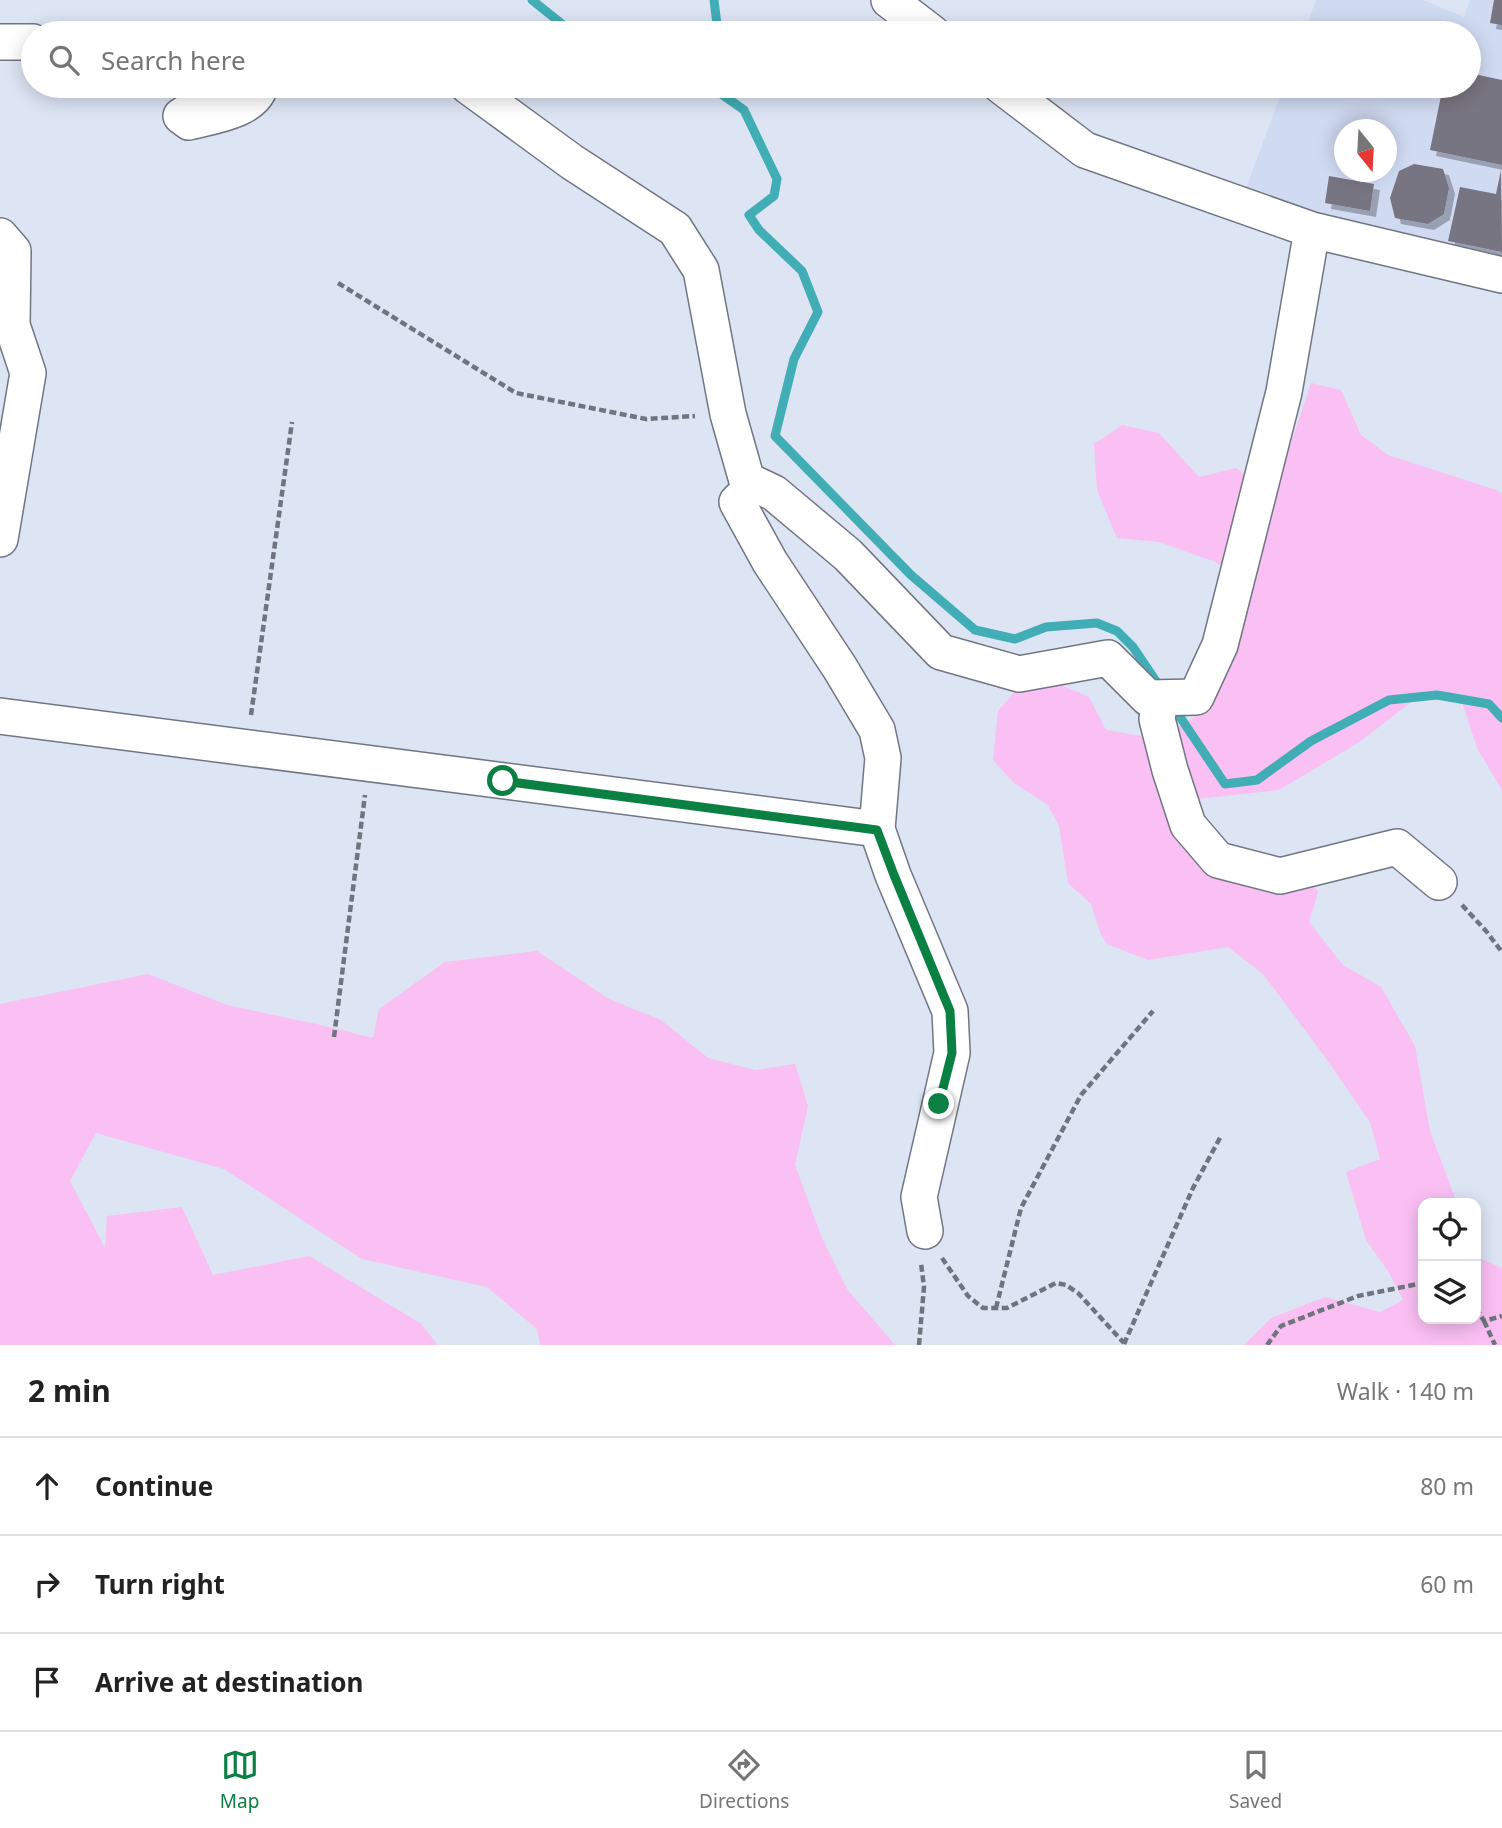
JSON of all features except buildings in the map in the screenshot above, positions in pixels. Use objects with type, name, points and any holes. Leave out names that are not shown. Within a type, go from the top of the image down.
[{"type":"street","points":[[889,0],[916,21]]},
{"type":"street","points":[[0,42],[21,42]]},
{"type":"street","points":[[208,98],[181,116],[189,122],[244,106],[252,98]]},
{"type":"street","points":[[484,98],[572,162],[675,229],[701,270],[728,414],[749,488]]},
{"type":"street","points":[[1017,98],[1085,150],[1312,230],[1502,275]]},
{"type":"street","points":[[925,1231],[919,1197],[952,1053],[950,1011],[877,830],[883,758],[877,730],[770,562],[737,502],[755,484],[774,494],[848,555],[941,652],[1019,674],[1108,658],[1148,698],[1196,697],[1220,645],[1284,392],[1312,230]]},
{"type":"street","points":[[0,236],[13,251],[12,325],[28,373],[0,539]]},
{"type":"street","points":[[1160,698],[1157,719],[1188,825],[1218,860],[1280,876],[1397,847],[1439,882]]},
{"type":"street","points":[[0,716],[877,830]]},
{"type":"path","points":[[338,283],[516,393],[646,419],[728,414]]},
{"type":"path","points":[[246,748],[292,422]]},
{"type":"path","points":[[334,1037],[370,763]]},
{"type":"path","points":[[1439,882],[1486,931],[1502,952]]},
{"type":"path","points":[[996,1308],[1021,1208],[1027,1196],[1081,1094],[1153,1011]]},
{"type":"path","points":[[925,1231],[968,1296],[983,1308],[1007,1308],[1056,1283],[1066,1285],[1078,1293],[1124,1344],[1193,1188],[1221,1136]]},
{"type":"path","points":[[919,1345],[923,1286],[919,1249],[925,1231]]},
{"type":"path","points":[[1268,1345],[1282,1326],[1358,1296],[1418,1284]]},
{"type":"path","points":[[1484,1321],[1502,1315]]},
{"type":"path","points":[[1481,1316],[1495,1345]]},
{"type":"shaded area","points":[[1316,0],[1423,0],[1464,17],[1470,0],[1502,0],[1502,259],[1243,196],[1280,98],[1481,98],[1481,21],[1308,21]]},
{"type":"shaded area","points":[[1311,383],[1341,390],[1361,435],[1388,455],[1499,491],[1502,495],[1502,790],[1477,748],[1460,696],[1438,690],[1410,703],[1358,743],[1279,790],[1180,801],[1234,857],[1297,858],[1318,892],[1309,922],[1343,965],[1381,987],[1415,1046],[1430,1131],[1455,1198],[1418,1198],[1418,1324],[1481,1324],[1481,1259],[1502,1268],[1502,1345],[1244,1345],[1271,1318],[1325,1297],[1380,1312],[1403,1300],[1388,1271],[1366,1240],[1346,1172],[1380,1159],[1370,1122],[1263,974],[1228,947],[1148,960],[1107,944],[1091,904],[1068,883],[1059,826],[1048,805],[1014,783],[993,760],[998,711],[1018,688],[1058,684],[1089,697],[1106,730],[1141,736],[1169,732],[1201,713],[1247,580],[1213,561],[1159,542],[1117,538],[1097,490],[1094,444],[1122,425],[1159,433],[1199,477],[1236,468],[1274,494]]},
{"type":"shaded area","points":[[537,951],[609,999],[661,1020],[708,1058],[755,1070],[795,1064],[808,1106],[795,1165],[822,1238],[847,1289],[895,1345],[540,1345],[537,1329],[487,1287],[362,1259],[224,1169],[96,1133],[70,1181],[105,1248],[107,1216],[182,1207],[213,1275],[309,1256],[420,1323],[438,1345],[0,1345],[0,1004],[148,974],[227,1005],[373,1038],[379,1009],[445,962]]},
{"type":"waterway","points":[[532,0],[558,21]]},
{"type":"waterway","points":[[714,0],[717,21]]},
{"type":"waterway","points":[[727,98],[744,110],[777,179],[774,196],[749,215],[759,230],[802,271],[818,312],[794,359],[775,436],[911,575],[975,630],[1015,639],[1046,627],[1097,623],[1117,631],[1133,647],[1162,690]]},
{"type":"waterway","points":[[1172,705],[1225,784],[1257,780],[1311,741],[1389,700],[1437,695],[1489,704],[1502,718]]},
{"type":"route","points":[[503,781],[877,830],[950,1011],[952,1053],[939,1104]]}]
